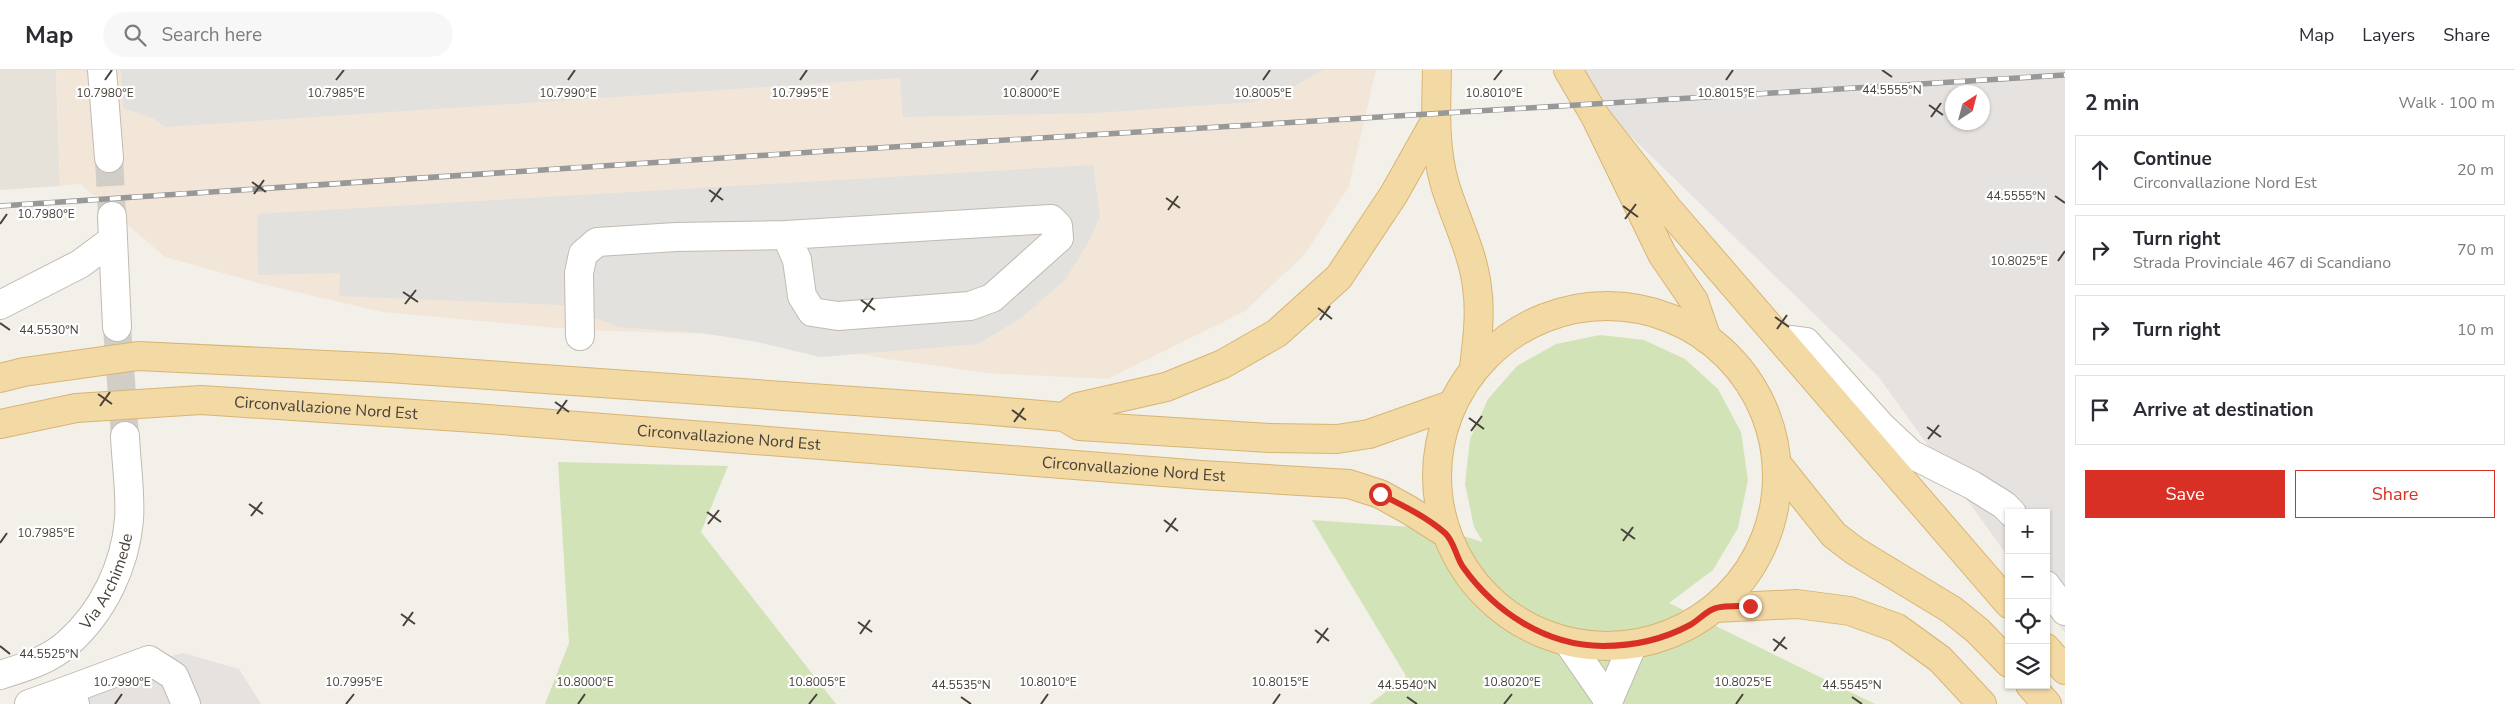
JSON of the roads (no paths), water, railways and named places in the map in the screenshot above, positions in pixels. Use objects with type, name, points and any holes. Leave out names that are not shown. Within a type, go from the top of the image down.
[{"type":"main road","points":[[1437,70],[1435,121],[1444,182],[1468,251],[1477,287],[1478,322],[1474,368]]},
{"type":"main road","points":[[1568,70],[1595,116],[1662,254],[1694,301],[1707,338]]},
{"type":"main road","points":[[1595,116],[1668,209],[2005,599]]},
{"type":"main road","points":[[1064,417],[1078,407],[1166,387],[1215,368],[1278,333],[1338,277],[1349,264],[1394,194],[1435,121]]},
{"type":"main road","points":[[1617,306],[1649,311],[1680,322],[1707,338],[1730,358],[1748,381],[1762,407],[1772,434],[1777,464],[1775,504],[1764,543],[1743,578],[1715,608],[1690,625],[1662,637],[1633,644],[1601,646],[1568,642],[1529,627],[1507,614],[1482,591],[1461,565],[1447,534],[1438,498],[1436,462],[1444,426],[1451,405],[1474,368],[1497,345],[1524,326],[1554,314],[1585,307],[1617,306]]},
{"type":"main road","points":[[0,378],[24,372],[138,356],[389,368],[1064,417],[1079,426],[1269,438],[1337,439],[1369,434],[1451,405]]},
{"type":"main road","name":"Circonvallazione Nord Est","points":[[0,424],[76,408],[201,400],[475,418],[1202,475],[1348,484],[1380,494],[1447,534]]},
{"type":"main road","points":[[1777,464],[1834,535],[1855,551],[1952,610],[1978,631],[2005,659]]},
{"type":"main road","points":[[1715,608],[1797,604],[1850,611],[1897,628],[1940,659],[1982,704]]},
{"type":"main road","points":[[2050,653],[2065,670]]},
{"type":"main road","points":[[2034,689],[2047,704]]},
{"type":"street","points":[[102,70],[109,158]]},
{"type":"street","points":[[580,336],[579,273],[583,254],[596,242],[685,237],[786,235],[1051,219],[1058,226],[1059,238],[992,298],[970,306],[838,316],[812,312],[802,296],[797,260],[786,235]]},
{"type":"street","points":[[0,306],[80,264],[112,229],[117,327]]},
{"type":"street","points":[[1782,340],[1806,342],[1882,427],[1911,454],[1972,485],[2008,509]]},
{"type":"street","name":"Via Archimede","points":[[0,675],[32,665],[67,644],[92,617],[118,573],[129,519],[125,436]]},
{"type":"street","points":[[2050,590],[2065,611]]},
{"type":"street","points":[[1568,642],[1607,702]]},
{"type":"street","points":[[1607,702],[1633,644]]},
{"type":"street","points":[[29,704],[72,697],[149,660],[174,676],[186,704]]},
{"type":"tunnel","points":[[109,158],[112,216]]},
{"type":"tunnel","points":[[117,327],[125,436]]},
{"type":"railway","points":[[0,206],[828,151],[2065,75]]}]
